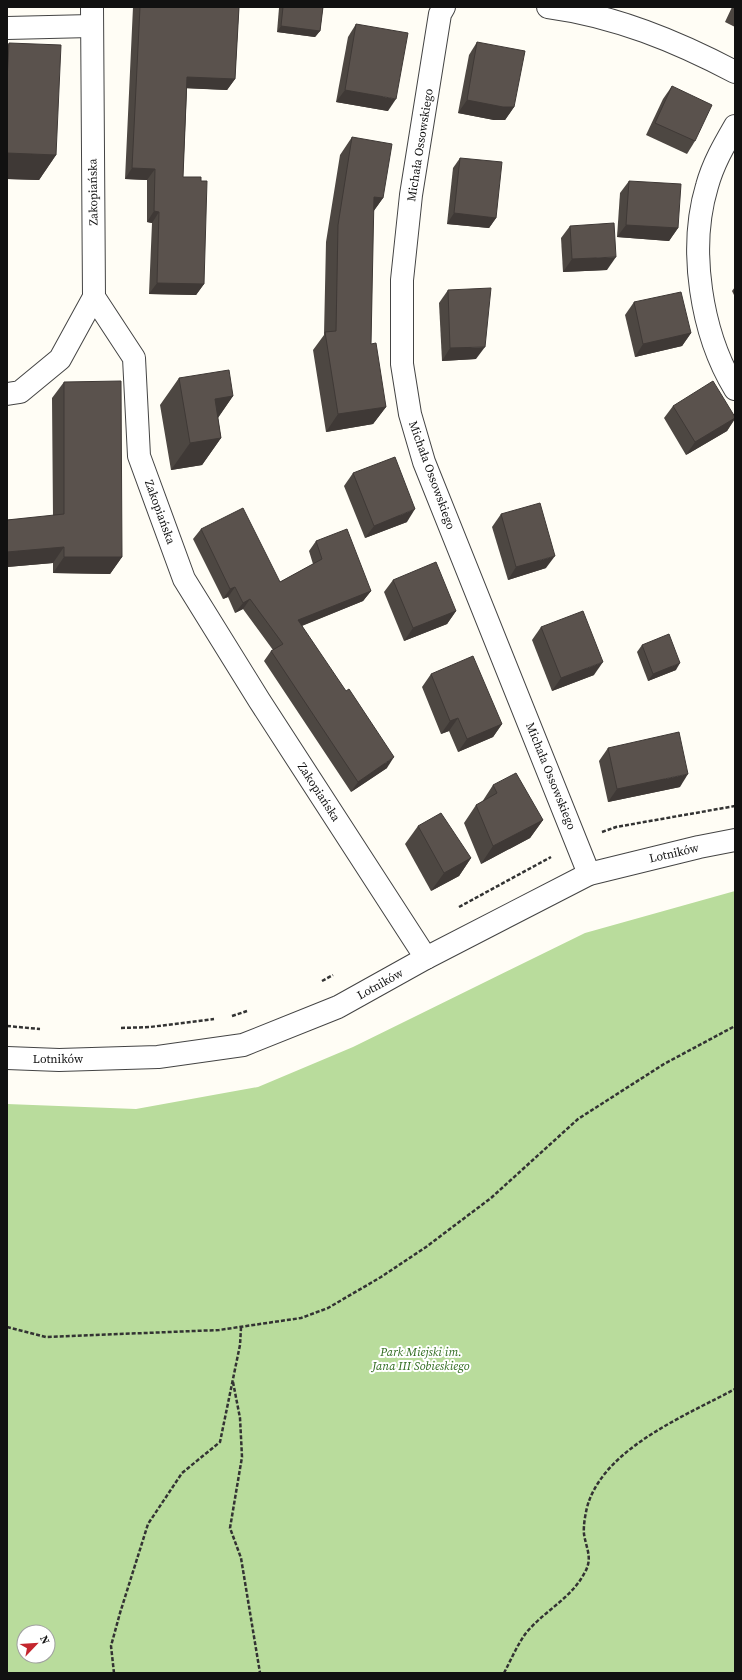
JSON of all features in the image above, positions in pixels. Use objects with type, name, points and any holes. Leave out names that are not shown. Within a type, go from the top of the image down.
[{"type":"street","name":"Michała Ossowskiego","points":[[444,7],[440,14],[413,187],[402,280],[402,364],[410,414],[424,462],[578,842],[589,874]]},
{"type":"street","points":[[548,7],[574,10],[648,31],[691,49],[735,72]]},
{"type":"street","points":[[7,28],[92,17]]},
{"type":"street","name":"Zakopiańska","points":[[92,17],[94,298],[134,358],[139,456],[184,579],[259,700],[426,958]]},
{"type":"street","points":[[735,126],[713,166],[706,187],[698,242],[699,276],[715,347],[727,377],[735,389]]},
{"type":"street","points":[[7,394],[20,392],[60,359],[94,298]]},
{"type":"street","name":"Lotników","points":[[7,1058],[59,1060],[158,1057],[243,1045],[338,1007],[426,958],[589,874],[699,847],[735,840]]},
{"type":"path","points":[[452,911],[578,842],[616,826],[735,806]]},
{"type":"path","points":[[320,982],[334,975]]},
{"type":"path","points":[[226,1017],[248,1010]]},
{"type":"path","points":[[118,1028],[150,1027],[218,1018]]},
{"type":"path","points":[[7,1026],[41,1029]]},
{"type":"path","points":[[7,1327],[46,1337],[241,1328],[301,1318],[328,1308],[381,1277],[426,1248],[491,1198],[578,1119],[664,1064],[735,1026]]},
{"type":"path","points":[[114,1673],[111,1646],[148,1524],[182,1473],[220,1442],[241,1328]]},
{"type":"path","points":[[232,1380],[240,1418],[242,1457],[230,1528],[241,1558],[260,1673]]},
{"type":"path","points":[[504,1673],[527,1633],[573,1589],[586,1572],[590,1556],[584,1533],[588,1502],[605,1473],[623,1455],[654,1433],[735,1389]]},
{"type":"green space","name":"Park Miejski im. Jana III Sobieskiego","points":[[735,891],[735,1673],[7,1673],[7,1104],[136,1109],[258,1087],[353,1047],[585,933]]},
{"type":"building","points":[[140,7],[239,7],[235,79],[187,77],[183,177],[201,177],[201,181],[207,181],[204,284],[157,283],[159,212],[154,211],[155,169],[132,168]]},
{"type":"building","points":[[283,7],[323,7],[320,31],[281,26]]},
{"type":"building","points":[[356,24],[408,33],[396,99],[345,90]]},
{"type":"building","points":[[477,42],[525,51],[514,107],[503,107],[467,100]]},
{"type":"building","points":[[9,43],[61,45],[56,155],[7,153],[7,81]]},
{"type":"building","points":[[672,86],[712,105],[695,141],[655,123]]},
{"type":"building","points":[[352,137],[392,144],[383,198],[374,197],[371,344],[376,343],[386,407],[338,414],[325,332],[336,331],[338,225]]},
{"type":"building","points":[[460,158],[502,162],[496,218],[454,213]]},
{"type":"building","points":[[629,181],[681,184],[678,228],[626,225]]},
{"type":"building","points":[[614,223],[616,257],[572,259],[570,226]]},
{"type":"building","points":[[491,288],[485,347],[450,348],[448,290]]},
{"type":"building","points":[[681,292],[691,333],[643,344],[634,302]]},
{"type":"building","points":[[229,370],[233,396],[215,399],[221,438],[190,443],[179,378]]},
{"type":"building","points":[[121,381],[122,557],[64,557],[64,547],[7,552],[7,520],[64,514],[64,382]]},
{"type":"building","points":[[713,381],[735,418],[695,442],[673,406]]},
{"type":"building","points":[[395,457],[415,509],[374,526],[353,473]]},
{"type":"building","points":[[540,503],[555,556],[516,567],[501,514]]},
{"type":"building","points":[[243,508],[280,582],[322,559],[316,541],[347,529],[371,591],[298,620],[346,691],[349,689],[394,757],[358,782],[271,651],[283,644],[250,599],[243,603],[235,587],[230,589],[201,529]]},
{"type":"building","points":[[436,562],[456,611],[413,628],[393,580]]},
{"type":"building","points":[[583,611],[603,662],[561,678],[541,627]]},
{"type":"building","points":[[669,634],[680,663],[653,674],[642,645]]},
{"type":"building","points":[[473,656],[502,724],[467,739],[458,718],[450,721],[431,674]]},
{"type":"building","points":[[679,732],[688,774],[617,789],[608,748]]},
{"type":"building","points":[[516,773],[543,820],[493,846],[476,805],[497,793],[493,785]]},
{"type":"building","points":[[441,813],[471,858],[444,873],[418,826]]}]
